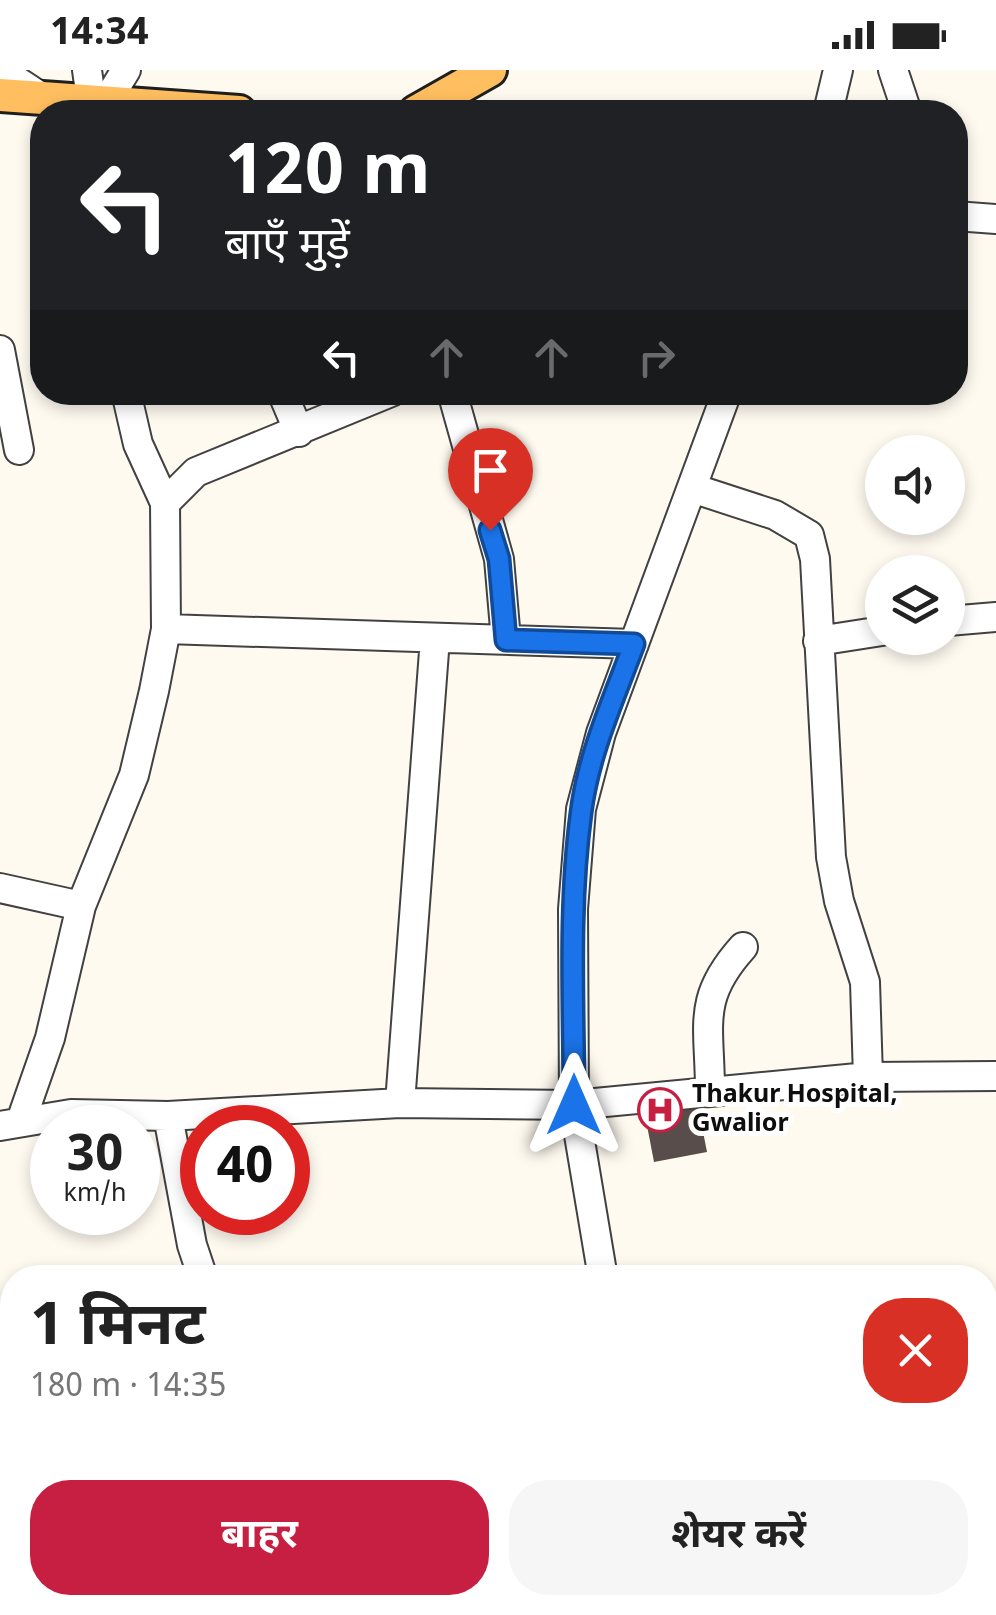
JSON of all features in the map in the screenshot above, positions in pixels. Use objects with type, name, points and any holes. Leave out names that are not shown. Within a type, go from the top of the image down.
[{"type":"main road","points":[[437,100],[490,70]]},
{"type":"main road","points":[[0,95],[41,97],[95,90],[122,100]]},
{"type":"street","points":[[0,70],[41,97]]},
{"type":"street","points":[[95,90],[126,70]]},
{"type":"street","points":[[831,100],[838,70]]},
{"type":"street","points":[[892,70],[903,100]]},
{"type":"street","points":[[968,217],[996,219]]},
{"type":"street","points":[[0,350],[19,450]]},
{"type":"street","points":[[10,1123],[50,1038],[82,906],[134,775],[166,629],[165,503],[138,444],[129,405]]},
{"type":"street","points":[[288,405],[299,432]]},
{"type":"street","points":[[165,503],[196,472],[361,405]]},
{"type":"street","points":[[456,405],[499,559],[506,640]]},
{"type":"street","points":[[601,1265],[574,1105],[573,909],[581,809],[601,733],[722,405]]},
{"type":"street","points":[[692,488],[775,515],[808,535],[815,559],[831,856],[839,901],[865,982],[868,1077]]},
{"type":"street","points":[[965,620],[996,617]]},
{"type":"street","points":[[166,629],[634,644]]},
{"type":"street","points":[[818,641],[865,634]]},
{"type":"street","points":[[400,1103],[436,638]]},
{"type":"street","points":[[0,888],[82,906]]},
{"type":"street","points":[[710,1091],[709,994],[717,976],[743,947]]},
{"type":"street","points":[[10,1123],[71,1114],[168,1116],[400,1103],[574,1105],[868,1077],[996,1076]]},
{"type":"street","points":[[168,1116],[199,1265]]},
{"type":"building","points":[[698,1106],[707,1152],[654,1162],[645,1115]]},
{"type":"place","name":"Thakur Hospital, Gwalior","points":[[660,1110]]},
{"type":"route","points":[[490,530],[499,559],[506,640],[634,644],[601,733],[581,809],[573,909],[574,1105]]}]
